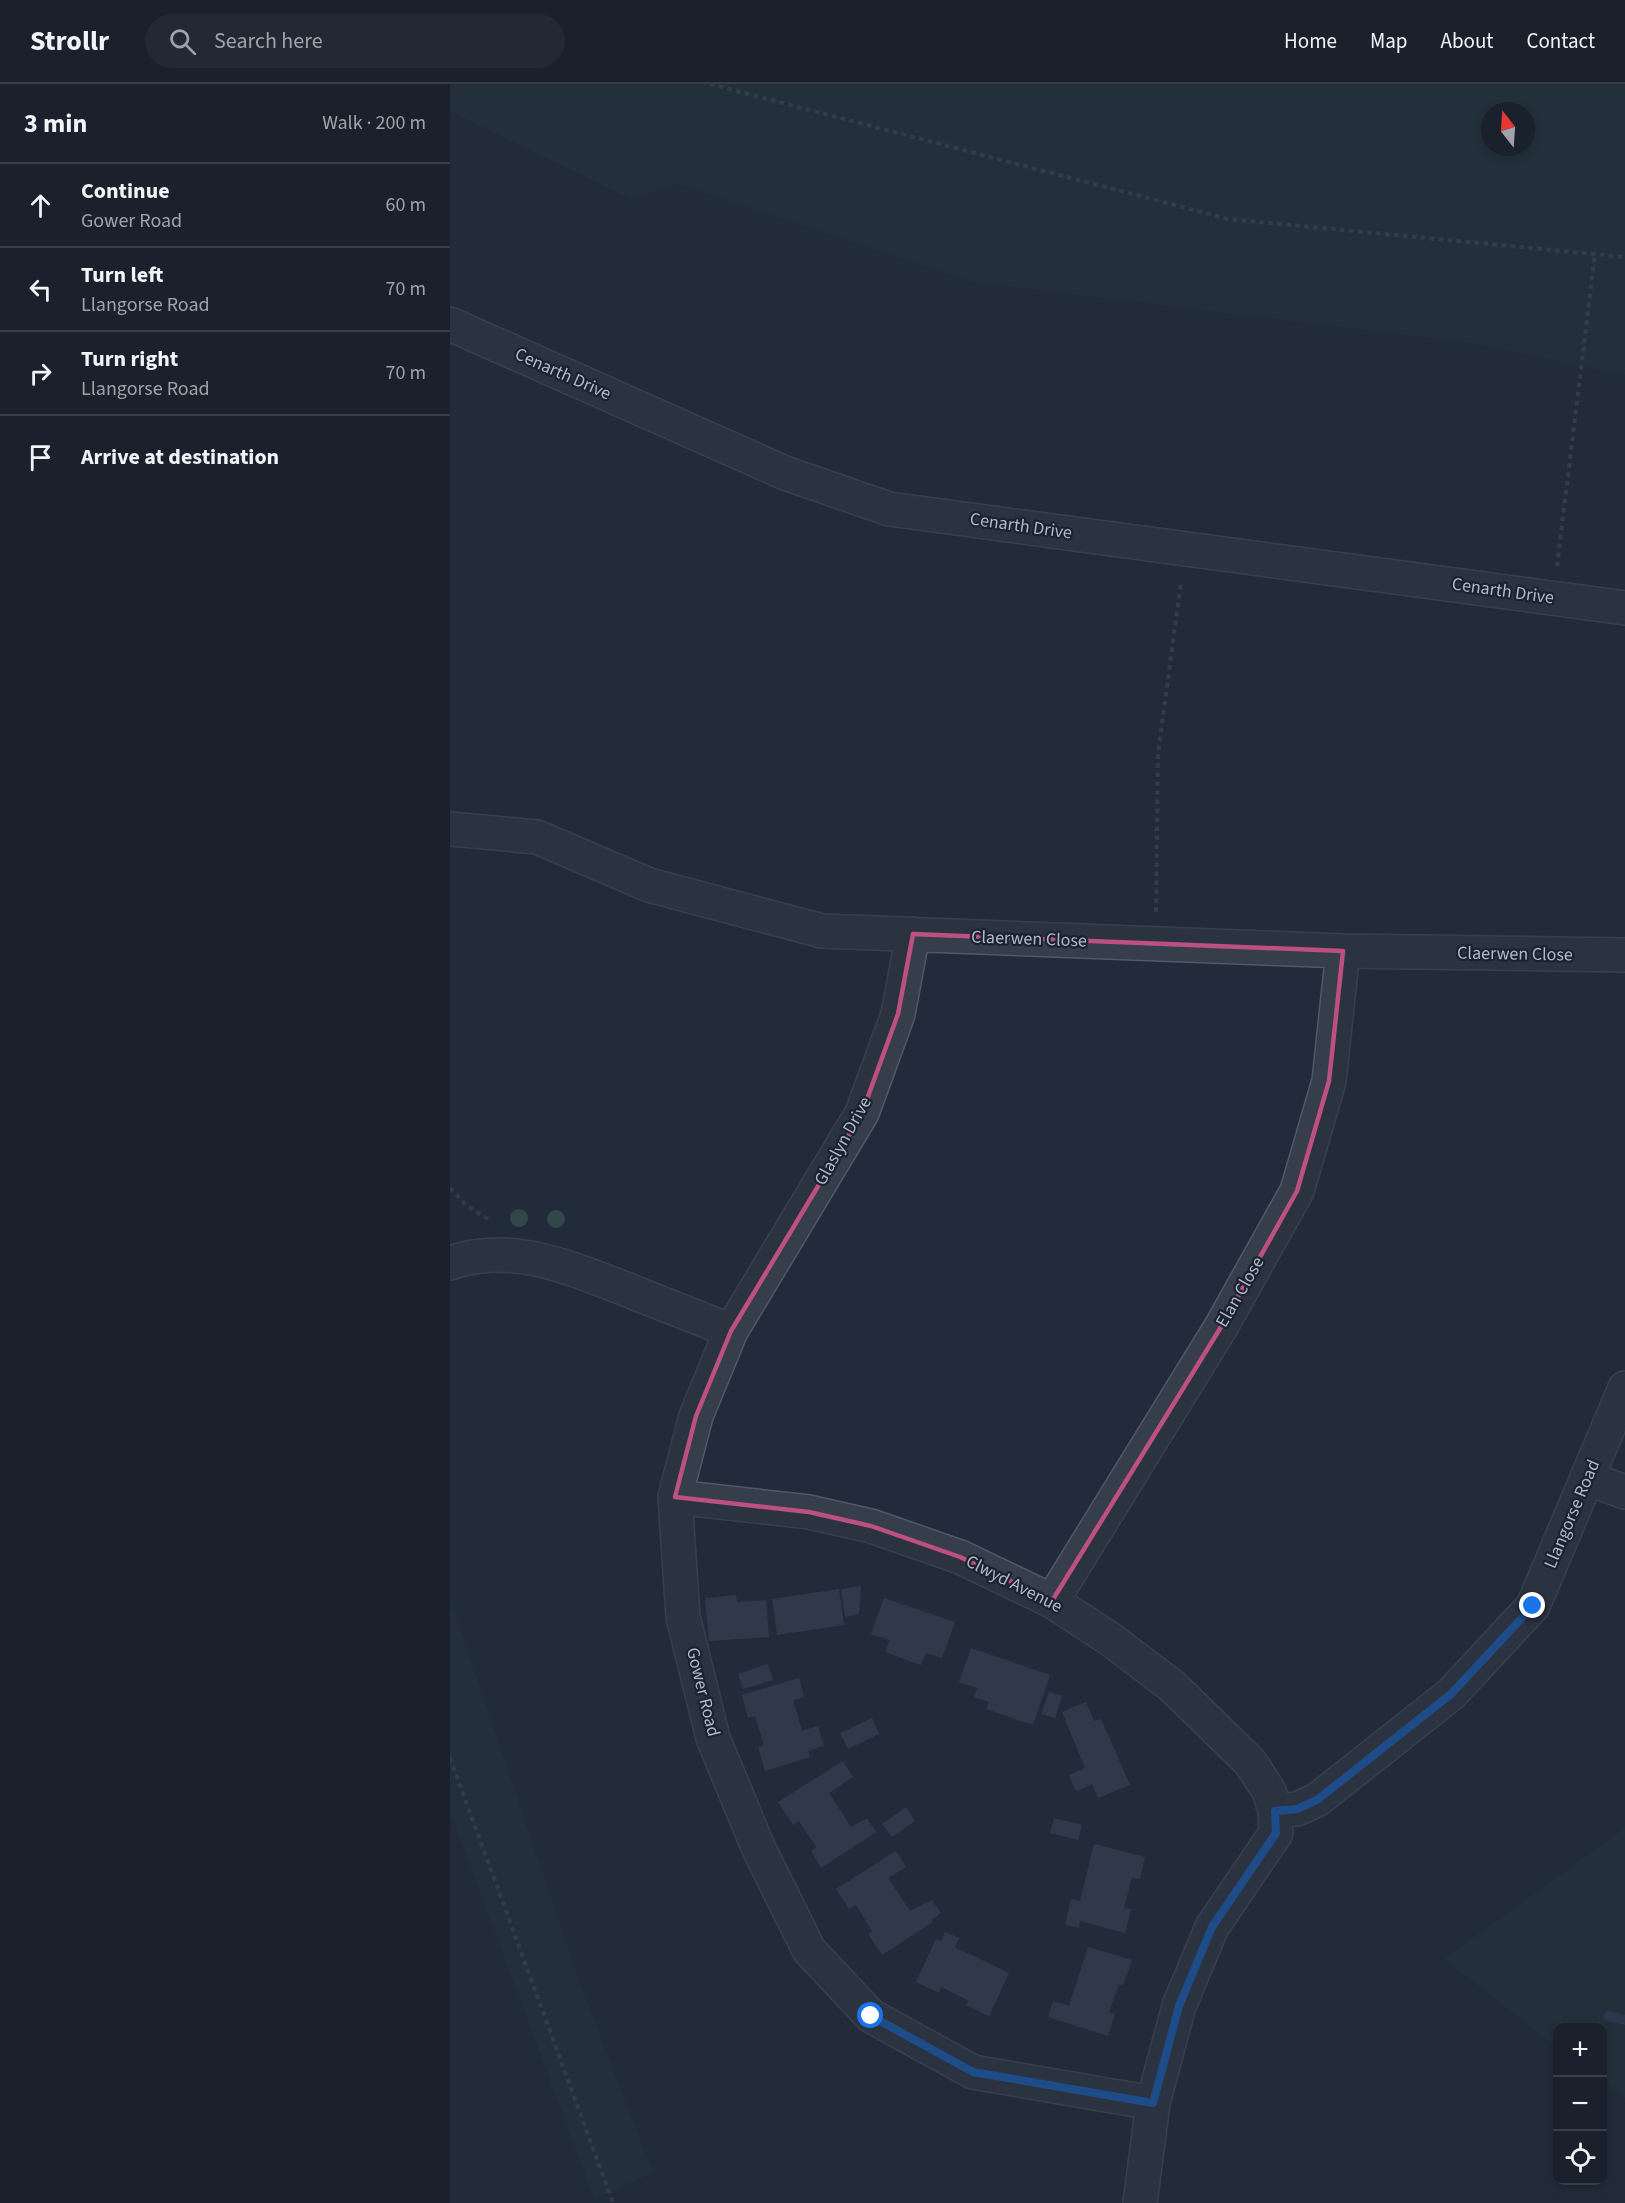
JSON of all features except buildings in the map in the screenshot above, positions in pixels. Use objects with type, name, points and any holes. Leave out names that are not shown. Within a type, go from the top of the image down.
[{"type":"street","name":"Cenarth Drive","points":[[450,324],[785,473],[889,509],[1625,608]]},
{"type":"street","name":"Claerwen Close","points":[[450,829],[454,827],[537,837],[649,885],[822,931],[1343,951],[1625,955]]},
{"type":"street","name":"Glaslyn Drive","points":[[731,1331],[862,1113],[898,1014],[913,934]]},
{"type":"street","name":"Elan Close","points":[[1052,1601],[1221,1327],[1297,1191],[1329,1081],[1343,951]]},
{"type":"street","points":[[450,1263],[489,1254],[522,1255],[562,1264],[731,1331]]},
{"type":"street","name":"Gower Road","points":[[731,1331],[696,1416],[675,1497],[684,1617],[713,1738],[758,1847],[809,1950],[871,2016],[973,2072],[1153,2103]]},
{"type":"street","name":"Llangorse Road","points":[[1275,1811],[1297,1809],[1317,1800],[1451,1694],[1533,1606],[1625,1388]]},
{"type":"street","points":[[1587,1478],[1625,1492]]},
{"type":"street","name":"Clwyd Avenue","points":[[675,1497],[809,1512],[871,1526],[960,1557],[1052,1601],[1172,1686],[1250,1762],[1269,1791],[1275,1811]]},
{"type":"street","points":[[1140,2203],[1153,2103],[1179,2006],[1212,1927],[1276,1833],[1275,1811]]},
{"type":"path","points":[[710,84],[1228,219],[1625,257]]},
{"type":"path","points":[[1553,597],[1595,254]]},
{"type":"path","points":[[1156,944],[1158,753],[1186,548]]},
{"type":"path","points":[[450,1758],[613,2203]]},
{"type":"highlighted area","points":[[913,934],[1343,951],[1329,1081],[1297,1191],[1221,1327],[1052,1601],[960,1557],[871,1526],[809,1512],[675,1497],[696,1416],[731,1331],[862,1113],[898,1014]]},
{"type":"green space","points":[[450,84],[1625,84],[1625,375],[1472,343],[972,282],[678,184],[630,199],[450,111]]},
{"type":"green space","points":[[450,1599],[581,1986],[653,2173],[594,2198],[450,1811]]},
{"type":"green space","points":[[1625,1828],[1625,2098],[1607,2084],[1607,2023],[1553,2023],[1553,2044],[1444,1959]]},
{"type":"waterway","points":[[1609,2016],[1625,2020]]},
{"type":"route","points":[[871,2016],[973,2072],[1153,2103],[1179,2006],[1212,1927],[1276,1833],[1275,1811],[1297,1809],[1317,1800],[1451,1694],[1533,1606]]}]
